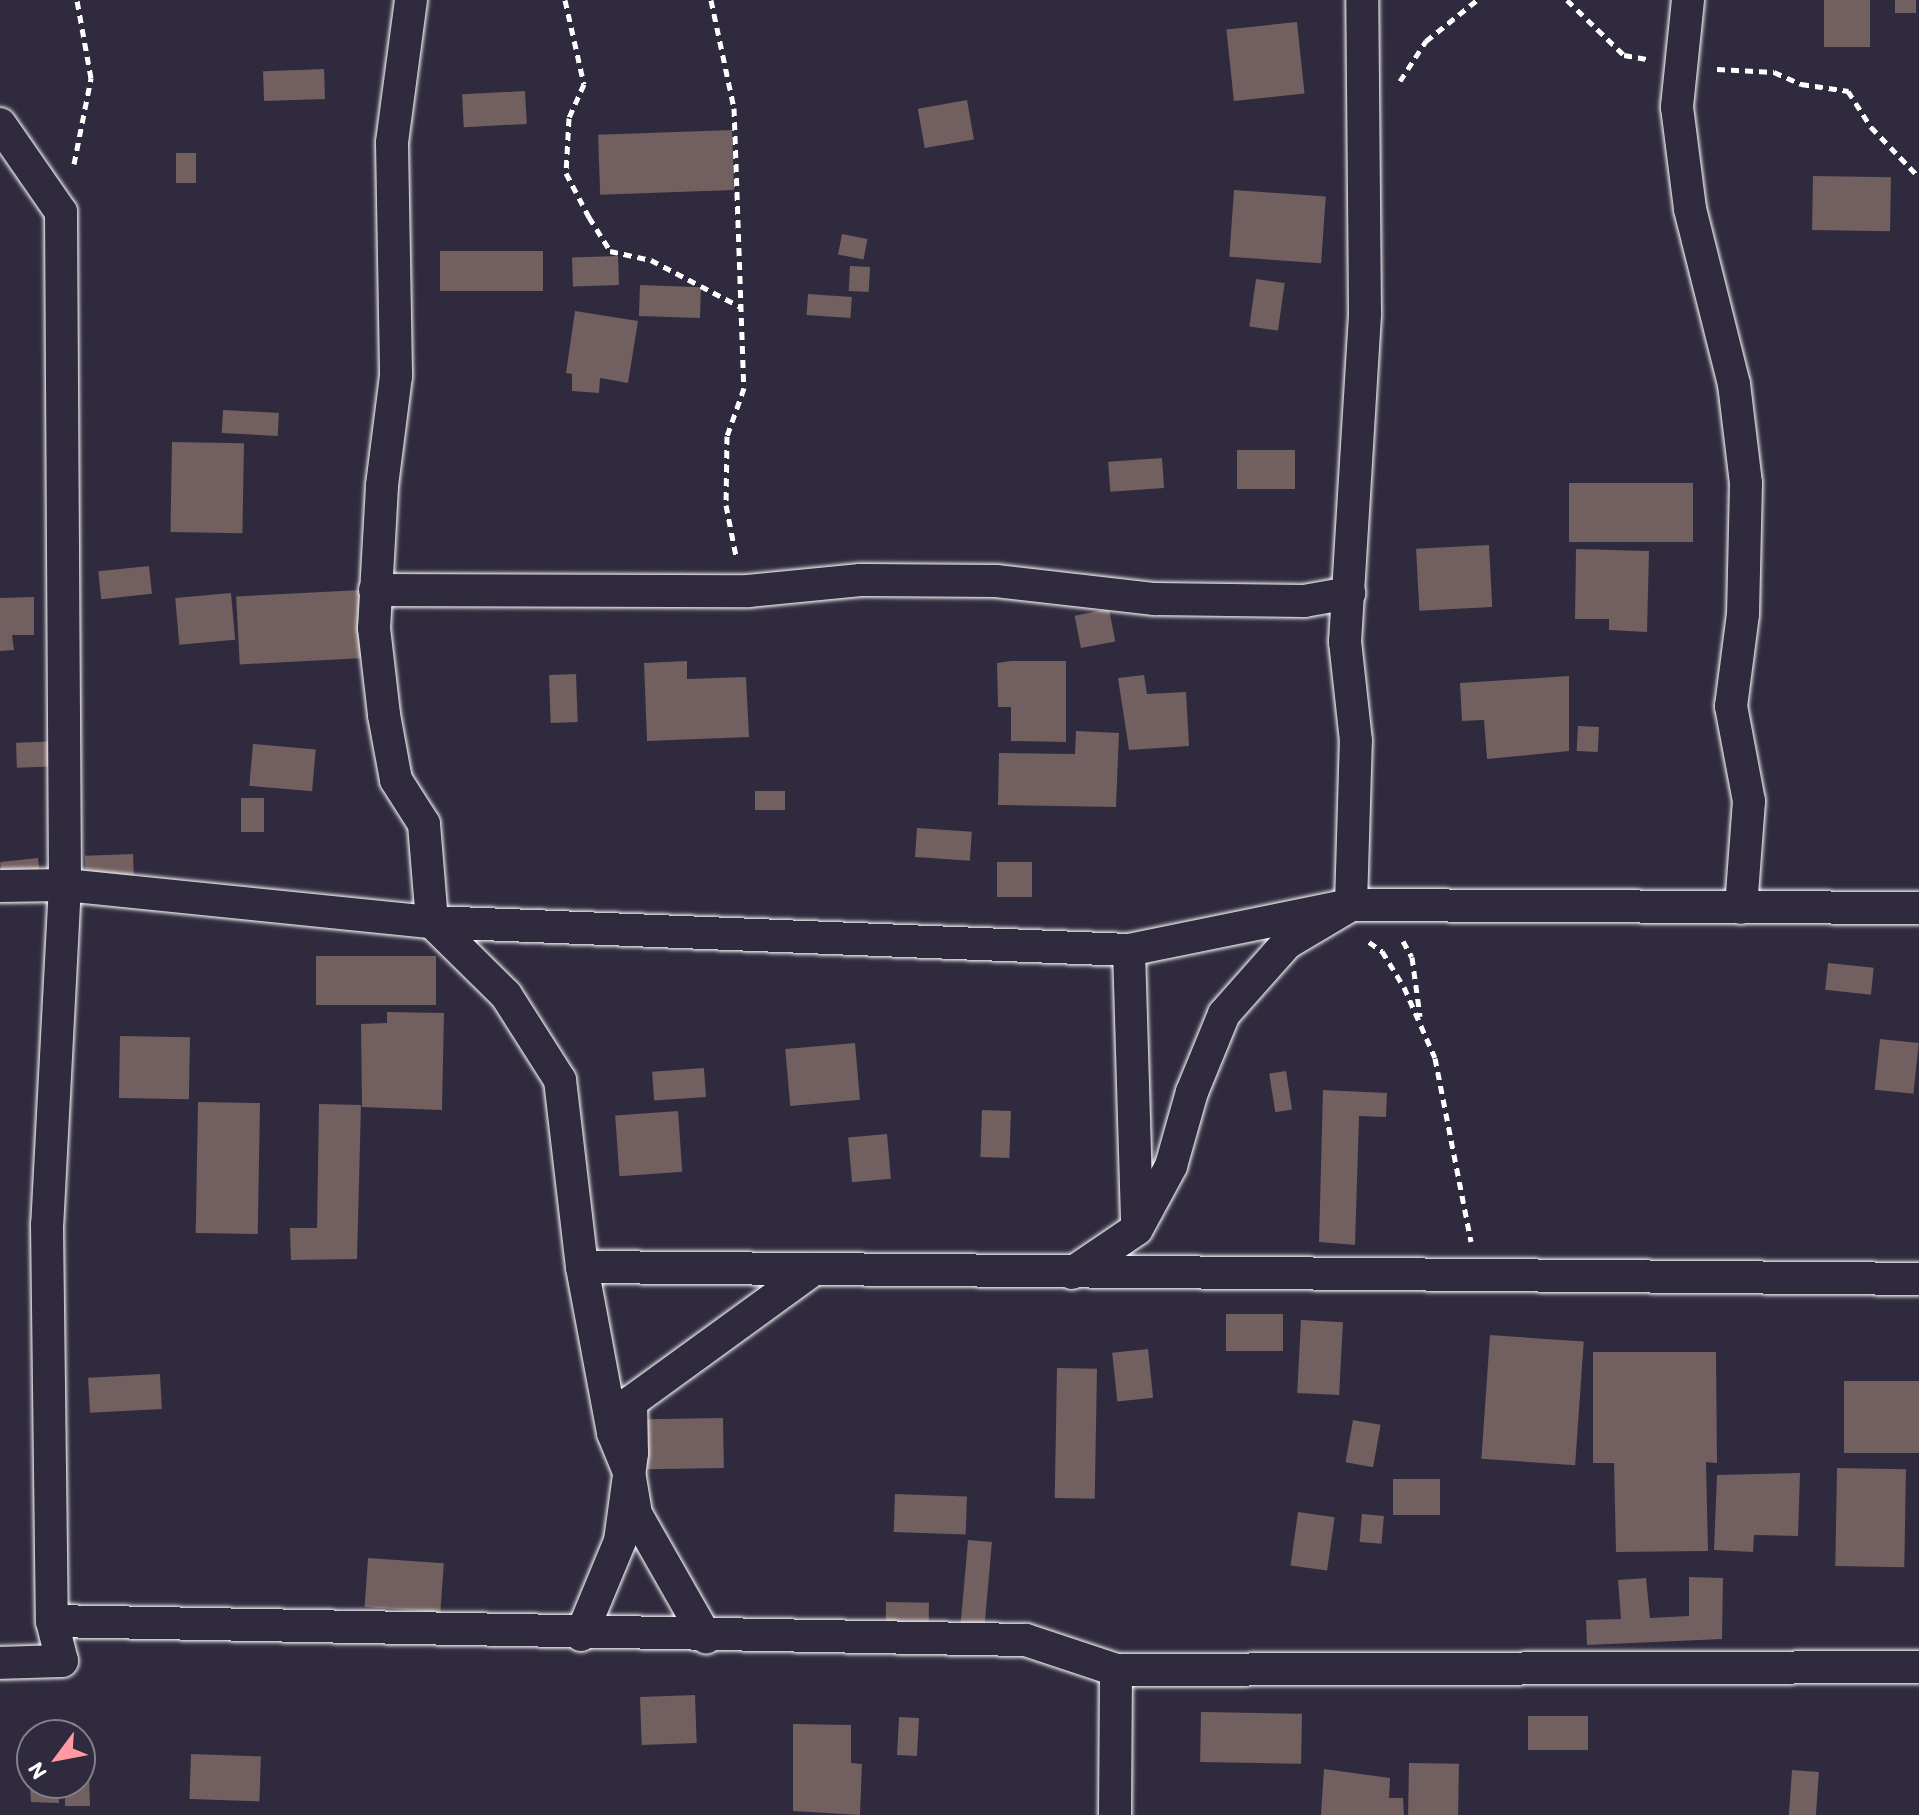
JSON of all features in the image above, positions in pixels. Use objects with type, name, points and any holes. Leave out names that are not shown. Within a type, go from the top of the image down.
[{"type":"street","points":[[411,0],[392,143],[396,376],[375,590],[384,715],[396,780],[424,824],[432,922],[506,995],[560,1080],[582,1267],[613,1433],[629,1472],[636,1514],[706,1637]]},
{"type":"street","points":[[1341,911],[1356,741],[1345,642],[1365,313],[1362,0]]},
{"type":"street","points":[[1688,0],[1677,107],[1690,209],[1734,384],[1746,483],[1743,614],[1731,706],[1749,801],[1741,908]]},
{"type":"street","points":[[0,124],[61,212],[65,885],[47,1224],[52,1621],[62,1661],[0,1663]]},
{"type":"street","points":[[375,590],[743,591],[875,580],[996,581],[1155,599],[1304,601],[1349,593]]},
{"type":"street","points":[[0,886],[65,885],[432,922],[1129,950],[1341,911],[1383,908],[1919,908]]},
{"type":"street","points":[[1072,1273],[1137,1229],[1171,1166],[1192,1092],[1224,1014],[1287,943],[1341,911]]},
{"type":"street","points":[[1129,950],[1136,1273]]},
{"type":"street","points":[[582,1267],[1919,1279]]},
{"type":"street","points":[[581,1635],[620,1541],[629,1472],[631,1402],[813,1270]]},
{"type":"street","points":[[52,1621],[581,1635],[1026,1640],[1116,1670],[1919,1667]]},
{"type":"street","points":[[1115,1815],[1116,1670]]},
{"type":"path","points":[[73,182],[91,78],[77,0]]},
{"type":"path","points":[[565,0],[584,84],[569,118],[566,173],[589,217],[610,251],[651,260],[741,307]]},
{"type":"path","points":[[711,0],[734,108],[744,388],[727,436],[726,505],[743,591]]},
{"type":"path","points":[[1363,113],[1397,86],[1426,41],[1477,0]]},
{"type":"path","points":[[1567,0],[1624,55],[1682,65],[1774,72],[1801,84],[1848,91],[1871,127],[1919,177]]},
{"type":"path","points":[[1383,908],[1412,957],[1421,1021]]},
{"type":"path","points":[[1341,911],[1382,951],[1421,1021],[1435,1058],[1477,1277]]},
{"type":"building","points":[[1824,0],[1870,0],[1870,47],[1824,47]]},
{"type":"building","points":[[1895,0],[1916,0],[1916,13],[1895,13]]},
{"type":"building","points":[[1297,22],[1305,94],[1234,101],[1226,29]]},
{"type":"building","points":[[324,69],[325,99],[264,101],[263,71]]},
{"type":"building","points":[[525,91],[527,124],[464,127],[462,94]]},
{"type":"building","points":[[967,100],[974,139],[925,148],[918,109]]},
{"type":"building","points":[[732,130],[734,190],[600,195],[598,135]]},
{"type":"building","points":[[176,153],[196,153],[196,183],[176,183]]},
{"type":"building","points":[[1813,176],[1891,177],[1890,231],[1812,230]]},
{"type":"building","points":[[1234,190],[1326,196],[1321,263],[1229,257]]},
{"type":"building","points":[[842,234],[868,239],[864,260],[838,255]]},
{"type":"building","points":[[440,251],[543,251],[543,291],[440,291]]},
{"type":"building","points":[[618,256],[619,285],[573,287],[572,258]]},
{"type":"building","points":[[850,266],[870,267],[869,292],[849,291]]},
{"type":"building","points":[[1256,279],[1285,283],[1278,331],[1249,327]]},
{"type":"building","points":[[640,285],[701,287],[700,318],[639,316]]},
{"type":"building","points":[[808,294],[852,297],[850,318],[807,315]]},
{"type":"building","points":[[575,311],[638,321],[628,383],[600,378],[599,393],[572,391],[572,374],[566,373]]},
{"type":"building","points":[[223,410],[279,413],[278,436],[222,433]]},
{"type":"building","points":[[172,442],[244,443],[242,533],[170,532]]},
{"type":"building","points":[[1237,450],[1295,450],[1295,489],[1237,489]]},
{"type":"building","points":[[1162,458],[1164,488],[1110,492],[1108,462]]},
{"type":"building","points":[[1569,483],[1693,483],[1693,542],[1569,542]]},
{"type":"building","points":[[1489,545],[1492,607],[1419,611],[1416,549]]},
{"type":"building","points":[[1576,549],[1649,551],[1647,632],[1609,630],[1609,619],[1575,619]]},
{"type":"building","points":[[149,566],[152,594],[101,599],[98,571]]},
{"type":"building","points":[[361,590],[365,658],[240,664],[236,597]]},
{"type":"building","points":[[231,593],[235,640],[179,645],[175,598]]},
{"type":"building","points":[[34,597],[34,635],[12,635],[14,650],[0,651],[0,598]]},
{"type":"building","points":[[1109,609],[1115,641],[1081,648],[1075,616]]},
{"type":"building","points":[[687,661],[687,679],[746,677],[749,737],[647,741],[644,663]]},
{"type":"building","points":[[1066,661],[1066,742],[1011,741],[1011,707],[998,707],[997,663]]},
{"type":"building","points":[[576,674],[578,722],[551,723],[549,675]]},
{"type":"building","points":[[1144,675],[1147,694],[1186,692],[1189,746],[1129,750],[1118,678]]},
{"type":"building","points":[[1569,676],[1569,751],[1487,759],[1484,720],[1462,721],[1460,683]]},
{"type":"building","points":[[1578,726],[1599,727],[1598,752],[1577,751]]},
{"type":"building","points":[[1076,731],[1119,733],[1116,807],[998,805],[999,753],[1075,754]]},
{"type":"building","points":[[63,741],[64,766],[17,768],[16,743]]},
{"type":"building","points":[[253,744],[316,749],[312,791],[249,786]]},
{"type":"building","points":[[755,791],[785,791],[785,810],[755,810]]},
{"type":"building","points":[[241,798],[264,798],[264,832],[241,832]]},
{"type":"building","points":[[917,828],[972,832],[970,861],[915,857]]},
{"type":"building","points":[[133,854],[134,886],[86,888],[85,856]]},
{"type":"building","points":[[38,858],[41,886],[3,890],[0,862]]},
{"type":"building","points":[[997,862],[1032,862],[1032,897],[997,897]]},
{"type":"building","points":[[316,956],[436,956],[436,1005],[316,1005]]},
{"type":"building","points":[[1828,963],[1874,968],[1871,995],[1825,990]]},
{"type":"building","points":[[387,1012],[444,1013],[442,1110],[362,1107],[361,1024],[387,1023]]},
{"type":"building","points":[[120,1036],[190,1037],[189,1099],[119,1098]]},
{"type":"building","points":[[1880,1039],[1919,1043],[1913,1094],[1875,1090]]},
{"type":"building","points":[[855,1043],[860,1100],[790,1106],[785,1049]]},
{"type":"building","points":[[704,1068],[706,1097],[654,1101],[652,1072]]},
{"type":"building","points":[[1286,1071],[1292,1110],[1275,1112],[1269,1074]]},
{"type":"building","points":[[1323,1090],[1387,1093],[1386,1117],[1359,1116],[1355,1245],[1319,1242]]},
{"type":"building","points":[[198,1102],[260,1103],[258,1234],[196,1233]]},
{"type":"building","points":[[319,1104],[361,1105],[357,1259],[291,1260],[290,1228],[317,1228]]},
{"type":"building","points":[[982,1110],[1011,1111],[1009,1158],[980,1157]]},
{"type":"building","points":[[678,1111],[682,1172],[619,1176],[615,1115]]},
{"type":"building","points":[[887,1134],[891,1179],[852,1182],[848,1137]]},
{"type":"building","points":[[1226,1314],[1283,1314],[1283,1351],[1226,1351]]},
{"type":"building","points":[[1301,1320],[1343,1322],[1339,1395],[1297,1393]]},
{"type":"building","points":[[1490,1335],[1584,1342],[1575,1465],[1481,1459]]},
{"type":"building","points":[[1148,1349],[1153,1398],[1117,1401],[1112,1353]]},
{"type":"building","points":[[1593,1352],[1716,1352],[1717,1463],[1706,1462],[1708,1551],[1616,1552],[1614,1463],[1593,1463]]},
{"type":"building","points":[[1057,1368],[1097,1369],[1095,1499],[1055,1498]]},
{"type":"building","points":[[160,1374],[162,1409],[90,1413],[88,1378]]},
{"type":"building","points":[[1844,1381],[1919,1381],[1919,1453],[1844,1453]]},
{"type":"building","points":[[723,1418],[724,1468],[647,1469],[646,1419]]},
{"type":"building","points":[[1353,1420],[1381,1425],[1373,1467],[1346,1462]]},
{"type":"building","points":[[1837,1468],[1906,1469],[1904,1567],[1835,1566]]},
{"type":"building","points":[[1800,1473],[1798,1536],[1754,1535],[1753,1552],[1714,1550],[1717,1475]]},
{"type":"building","points":[[1393,1479],[1440,1479],[1440,1515],[1393,1515]]},
{"type":"building","points":[[895,1494],[967,1497],[966,1534],[894,1532]]},
{"type":"building","points":[[1298,1512],[1335,1517],[1327,1571],[1290,1565]]},
{"type":"building","points":[[1362,1514],[1384,1516],[1381,1544],[1360,1542]]},
{"type":"building","points":[[968,1540],[992,1542],[984,1635],[960,1633]]},
{"type":"building","points":[[368,1558],[444,1563],[440,1612],[365,1607]]},
{"type":"building","points":[[1689,1577],[1723,1578],[1722,1639],[1587,1645],[1586,1620],[1621,1619],[1618,1580],[1646,1578],[1650,1618],[1689,1616]]},
{"type":"building","points":[[886,1602],[929,1603],[929,1627],[886,1626]]},
{"type":"building","points":[[695,1695],[697,1743],[642,1745],[640,1697]]},
{"type":"building","points":[[1201,1712],[1302,1714],[1301,1764],[1200,1762]]},
{"type":"building","points":[[1528,1716],[1588,1716],[1588,1750],[1528,1750]]},
{"type":"building","points":[[899,1717],[919,1718],[917,1756],[897,1755]]},
{"type":"building","points":[[793,1724],[851,1725],[851,1763],[862,1764],[860,1815],[793,1811]]},
{"type":"building","points":[[191,1754],[261,1756],[259,1801],[189,1799]]},
{"type":"building","points":[[1409,1763],[1459,1764],[1458,1815],[1408,1815]]},
{"type":"building","points":[[1324,1769],[1390,1778],[1389,1798],[1403,1798],[1404,1815],[1321,1815]]},
{"type":"building","points":[[1792,1770],[1819,1772],[1816,1815],[1789,1815]]},
{"type":"building","points":[[31,1799],[59,1799],[59,1803],[31,1802]]},
{"type":"building","points":[[65,1799],[90,1799],[90,1806],[65,1806]]}]
